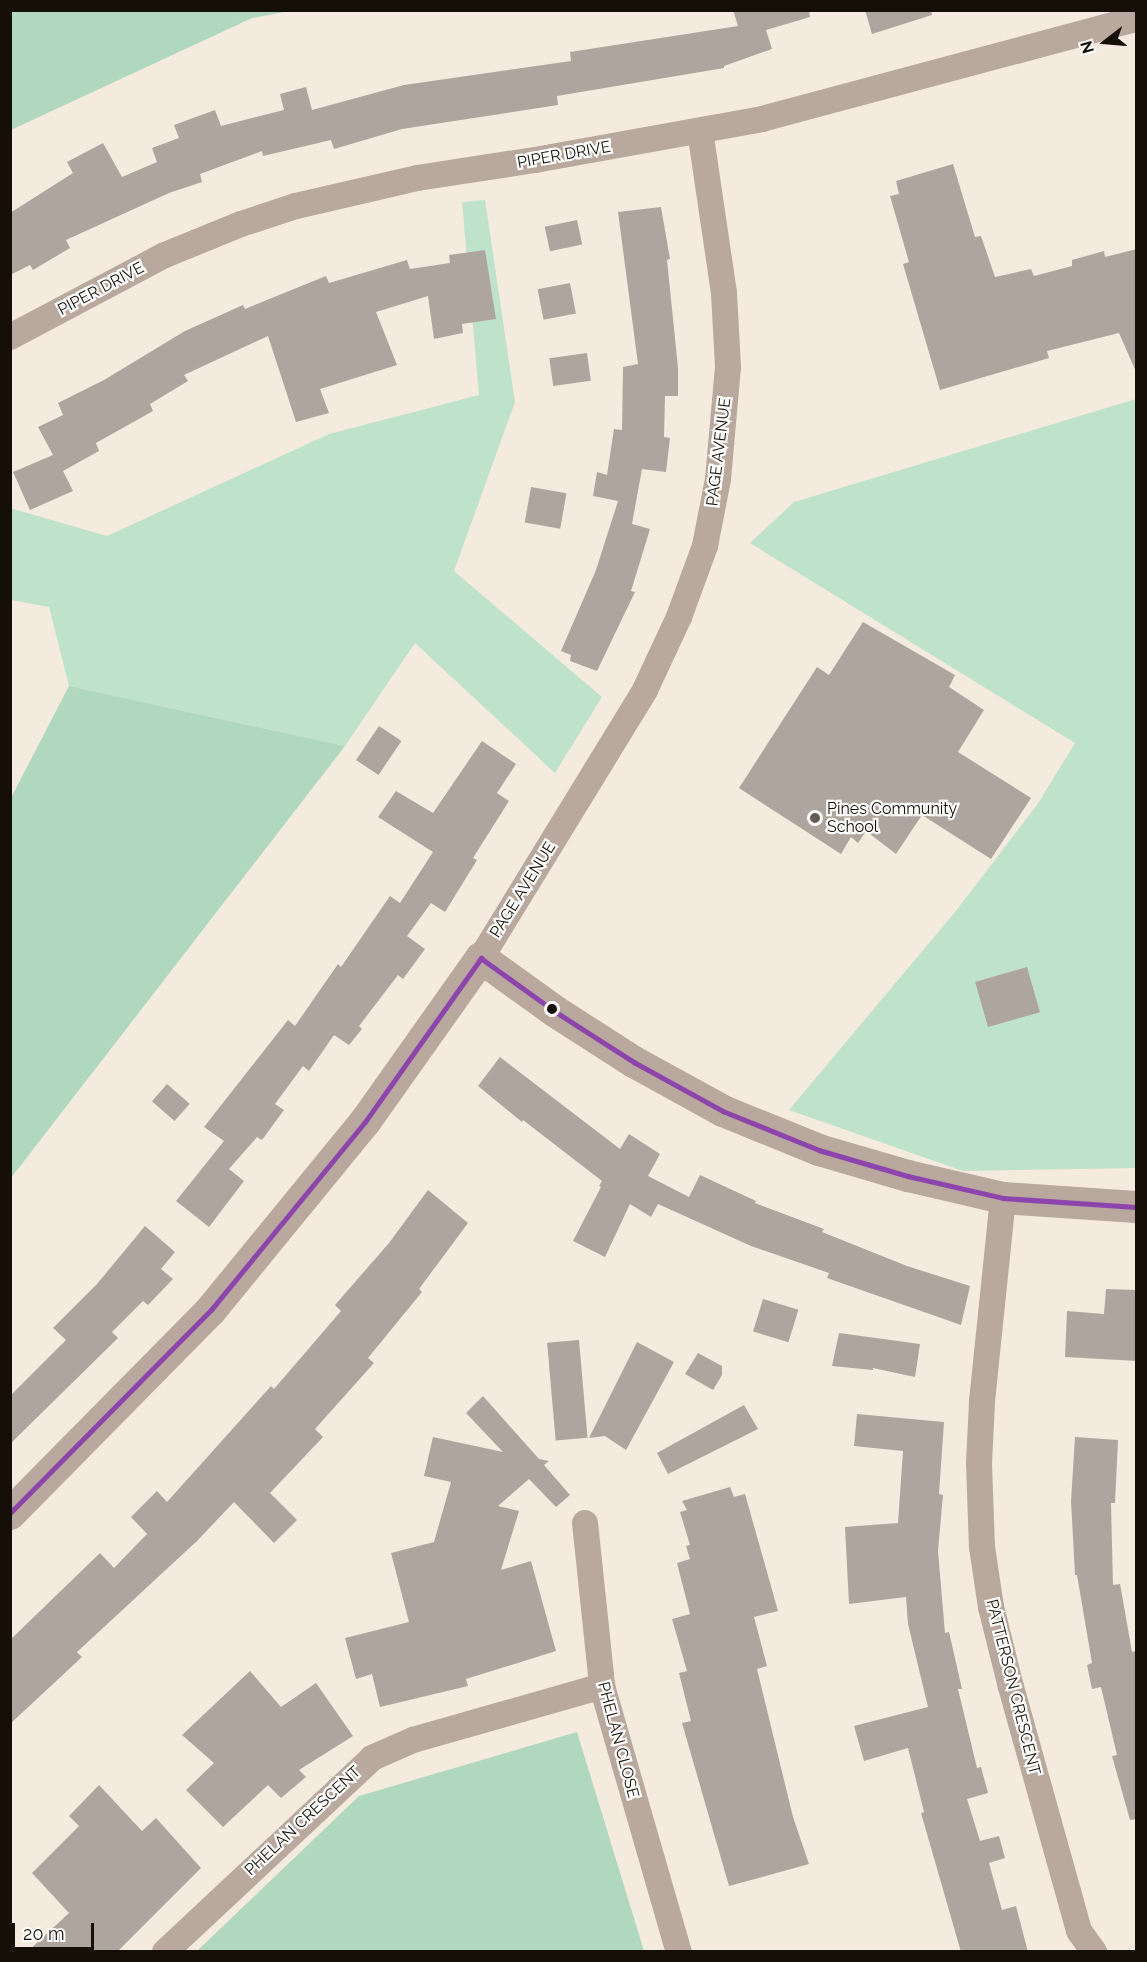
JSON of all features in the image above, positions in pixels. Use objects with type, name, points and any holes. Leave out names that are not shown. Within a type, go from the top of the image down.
[{"type":"street","name":"PIPER DRIVE","points":[[10,337],[165,255],[277,212],[417,178],[700,131],[805,108],[1137,19]]},
{"type":"street","name":"PAGE AVENUE","points":[[10,1514],[211,1310],[364,1122],[481,958],[645,690],[679,617],[705,546],[719,469],[728,367],[724,293],[700,131]]},
{"type":"street","points":[[481,958],[556,1012],[634,1062],[723,1111],[819,1150],[908,1176],[1003,1198],[1137,1207]]},
{"type":"street","name":"PATTERSON CRESCENT","points":[[1003,1198],[982,1402],[979,1463],[982,1547],[991,1607],[1017,1709],[1079,1931],[1094,1952]]},
{"type":"street","name":"PHELAN CLOSE","points":[[585,1523],[602,1686],[679,1952]]},
{"type":"street","name":"PHELAN CRESCENT","points":[[165,1952],[372,1758],[413,1740],[602,1686]]},
{"type":"green space","points":[[10,11],[290,11],[252,18],[11,130]]},
{"type":"green space","points":[[485,200],[515,402],[454,571],[602,697],[555,773],[415,643],[345,746],[69,686],[49,607],[11,600],[10,508],[107,536],[329,434],[479,395],[462,202]]},
{"type":"green space","points":[[1136,399],[1136,1168],[963,1171],[789,1110],[955,912],[1037,805],[1075,743],[750,543],[794,502]]},
{"type":"green space","points":[[69,686],[345,746],[11,1178],[11,798]]},
{"type":"green space","points":[[577,1732],[644,1951],[197,1951],[359,1796]]},
{"type":"building","points":[[733,10],[809,10],[810,17],[766,30],[772,49],[724,66],[724,68],[557,96],[558,105],[402,129],[334,149],[331,140],[263,156],[262,151],[200,174],[202,182],[169,193],[66,240],[70,248],[33,270],[30,265],[10,275],[10,213],[73,173],[67,162],[103,143],[122,177],[157,162],[152,148],[179,138],[174,125],[215,110],[221,126],[284,110],[280,94],[306,87],[312,110],[404,85],[571,61],[570,52],[738,26]]},
{"type":"building","points":[[865,10],[931,10],[932,15],[872,34]]},
{"type":"building","points":[[953,164],[975,237],[981,236],[995,277],[1031,269],[1034,276],[1072,266],[1072,260],[1104,251],[1105,257],[1137,249],[1137,374],[1119,333],[1047,351],[1049,358],[940,390],[903,264],[909,262],[890,196],[899,194],[896,181]]},
{"type":"building","points":[[661,207],[670,259],[667,260],[678,368],[678,396],[665,396],[664,437],[670,438],[666,472],[642,469],[632,524],[650,529],[631,591],[635,592],[597,671],[570,661],[571,655],[561,651],[596,570],[618,501],[593,496],[597,472],[607,475],[614,429],[622,430],[623,367],[638,364],[618,212]]},
{"type":"building","points":[[577,220],[582,244],[550,251],[545,227]]},
{"type":"building","points":[[485,250],[496,319],[462,324],[463,333],[434,339],[428,296],[376,312],[397,365],[320,389],[329,413],[296,422],[268,336],[184,375],[188,381],[150,404],[153,411],[96,443],[99,451],[63,471],[73,491],[30,510],[13,472],[53,455],[38,427],[63,415],[58,403],[104,380],[185,331],[243,305],[245,309],[326,276],[329,283],[407,260],[410,269],[450,263],[449,255]]},
{"type":"building","points":[[570,283],[576,313],[544,320],[538,289]]},
{"type":"building","points":[[587,353],[591,381],[553,386],[549,358]]},
{"type":"building","points":[[531,487],[566,493],[560,529],[525,522]]},
{"type":"building","points":[[863,622],[955,675],[949,687],[984,710],[958,752],[1031,798],[991,859],[922,815],[896,854],[866,831],[858,843],[851,837],[841,854],[739,788],[817,667],[829,675]]},
{"type":"building","points":[[379,726],[401,741],[378,775],[356,760]]},
{"type":"building","points":[[482,741],[516,764],[497,793],[509,801],[473,858],[477,860],[445,912],[431,903],[407,936],[425,949],[403,979],[398,975],[359,1026],[362,1029],[349,1045],[334,1035],[309,1071],[303,1066],[275,1104],[284,1110],[262,1140],[257,1137],[229,1169],[244,1181],[209,1227],[176,1201],[224,1141],[204,1127],[288,1020],[295,1026],[338,964],[341,967],[390,896],[400,903],[433,852],[378,817],[396,791],[433,813]]},
{"type":"building","points":[[1027,967],[1040,1012],[988,1027],[975,982]]},
{"type":"building","points":[[500,1057],[620,1149],[629,1134],[660,1154],[648,1176],[689,1197],[700,1175],[756,1201],[755,1203],[824,1229],[822,1232],[907,1266],[970,1286],[961,1325],[827,1278],[829,1273],[751,1246],[658,1204],[651,1217],[630,1204],[605,1257],[573,1241],[602,1181],[523,1120],[522,1122],[478,1086]]},
{"type":"building","points":[[167,1084],[190,1104],[175,1121],[152,1101]]},
{"type":"building","points":[[428,1190],[468,1223],[419,1289],[422,1292],[368,1358],[374,1363],[315,1429],[323,1437],[270,1493],[297,1520],[274,1543],[234,1502],[197,1541],[77,1652],[82,1657],[10,1724],[10,1640],[100,1553],[114,1568],[147,1534],[131,1517],[157,1491],[167,1502],[271,1386],[274,1389],[341,1311],[335,1305],[389,1243]]},
{"type":"building","points":[[145,1226],[175,1252],[161,1269],[173,1279],[148,1305],[143,1301],[112,1332],[118,1338],[10,1444],[10,1396],[66,1340],[53,1328],[97,1284]]},
{"type":"building","points":[[1106,1289],[1137,1290],[1137,1361],[1065,1357],[1067,1311],[1104,1314]]},
{"type":"building","points":[[763,1299],[798,1310],[788,1342],[753,1332]]},
{"type":"building","points":[[839,1333],[920,1344],[915,1377],[873,1368],[873,1370],[832,1366]]},
{"type":"building","points":[[579,1340],[588,1438],[556,1440],[547,1343]]},
{"type":"building","points":[[637,1342],[674,1362],[626,1450],[605,1436],[589,1438]]},
{"type":"building","points":[[698,1353],[722,1366],[722,1375],[713,1390],[685,1374]]},
{"type":"building","points":[[483,1396],[539,1459],[549,1461],[544,1465],[570,1495],[556,1507],[529,1479],[498,1506],[519,1511],[501,1570],[531,1561],[556,1651],[466,1679],[468,1686],[380,1707],[372,1674],[356,1679],[345,1638],[409,1622],[391,1553],[434,1542],[451,1482],[424,1476],[433,1437],[503,1452],[466,1413]]},
{"type":"building","points":[[744,1405],[758,1429],[668,1474],[657,1453]]},
{"type":"building","points":[[857,1414],[944,1422],[939,1494],[943,1495],[938,1551],[945,1633],[949,1632],[962,1689],[958,1689],[977,1768],[981,1767],[988,1793],[967,1799],[980,1841],[999,1836],[1005,1858],[989,1863],[1002,1910],[1016,1906],[1028,1952],[961,1952],[921,1813],[924,1812],[908,1748],[864,1761],[854,1726],[928,1707],[908,1624],[906,1597],[849,1604],[845,1527],[898,1523],[903,1451],[854,1446]]},
{"type":"building","points":[[1075,1437],[1118,1440],[1115,1503],[1111,1503],[1113,1585],[1120,1584],[1132,1652],[1137,1651],[1137,1819],[1130,1820],[1112,1756],[1117,1755],[1101,1687],[1092,1689],[1087,1665],[1092,1663],[1077,1575],[1075,1575],[1071,1501]]},
{"type":"building","points":[[730,1487],[734,1497],[745,1494],[778,1611],[754,1617],[767,1666],[757,1669],[793,1817],[809,1864],[729,1886],[682,1723],[691,1721],[679,1673],[687,1671],[672,1619],[690,1614],[677,1563],[690,1559],[686,1546],[690,1545],[680,1512],[687,1510],[682,1501]]},
{"type":"building","points":[[250,1671],[281,1707],[316,1683],[353,1736],[299,1770],[306,1777],[281,1798],[268,1785],[223,1827],[186,1790],[214,1763],[182,1735]]},
{"type":"building","points":[[99,1785],[142,1831],[156,1818],[201,1868],[117,1952],[27,1952],[69,1913],[32,1873],[79,1826],[69,1816]]},
{"type":"transit line","points":[[10,1513],[211,1310],[365,1122],[481,958],[556,1012],[634,1062],[723,1111],[819,1150],[908,1176],[1003,1198],[1136,1207]]},
{"type":"place","name":"Pines Community School","points":[[815,818]]}]
